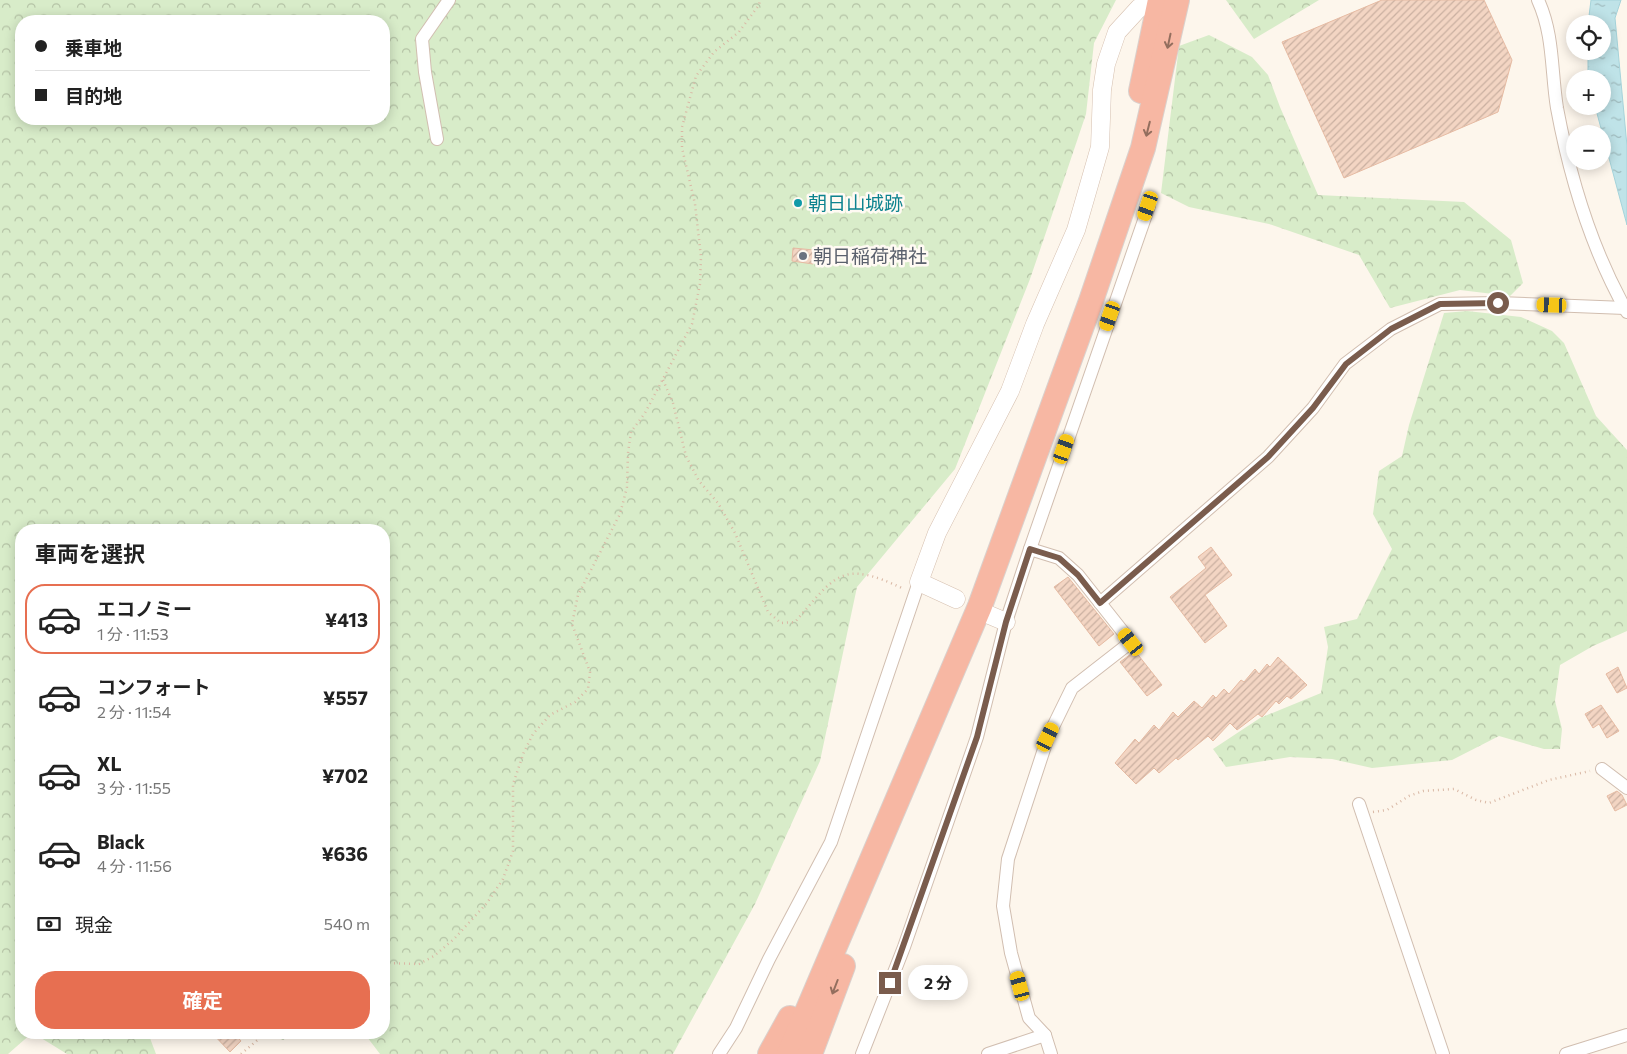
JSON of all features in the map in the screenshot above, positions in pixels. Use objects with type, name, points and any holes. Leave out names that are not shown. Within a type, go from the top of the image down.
[{"type":"highway","points":[[789,1054],[980,606],[1091,301],[1143,148],[1152,79],[1158,0]]},
{"type":"highway","points":[[772,1054],[790,1018],[968,594],[1078,295],[1127,144],[1152,79],[1178,0]]},
{"type":"highway","points":[[810,1054],[881,867],[914,759]]},
{"type":"street","points":[[436,139],[425,72],[422,39],[449,0]]},
{"type":"street","points":[[719,1054],[736,1028],[769,959],[831,842],[916,588],[937,533],[1010,391],[1035,324],[1076,230],[1100,147],[1102,90],[1106,64],[1117,32],[1138,8],[1158,0]]},
{"type":"street","points":[[1100,603],[1268,457],[1313,408],[1346,364],[1399,324],[1440,304],[1498,303],[1626,310],[1596,245],[1579,196],[1558,111],[1549,34],[1538,0]]},
{"type":"street","points":[[862,1054],[904,947],[972,755],[1006,622],[1148,206]]},
{"type":"street","points":[[1030,549],[1059,558],[1078,575],[1131,642],[1072,688],[1048,737],[1008,859],[1004,906],[1011,953],[1029,1018],[1045,1035],[1051,1054]]},
{"type":"street","points":[[916,588],[956,600]]},
{"type":"street","points":[[987,614],[1006,622]]},
{"type":"street","points":[[1602,768],[1627,788]]},
{"type":"street","points":[[1360,809],[1443,1054]]},
{"type":"street","points":[[988,1054],[1045,1035]]},
{"type":"street","points":[[1566,1054],[1627,1035]]},
{"type":"path","points":[[390,962],[419,964],[434,956],[454,939],[487,902],[503,880],[513,851],[513,784],[524,752],[533,734],[550,715],[574,702],[588,689],[590,672],[572,624],[578,595],[620,514],[627,487],[631,432],[645,413],[663,380],[670,360],[692,324],[700,284],[701,257],[696,213],[682,148],[682,127],[696,76],[714,52],[738,32],[759,5],[760,0]]},
{"type":"path","points":[[663,380],[673,403],[686,456],[699,481],[718,503],[735,533],[768,612],[781,623],[795,622],[833,580],[851,572],[871,575],[916,588]]},
{"type":"path","points":[[1360,809],[1387,810],[1409,796],[1423,791],[1454,789],[1476,800],[1489,803],[1549,780],[1602,768]]},
{"type":"path","points":[[241,1054],[259,1039]]},
{"type":"green space","points":[[0,0],[1116,0],[1094,43],[1086,114],[1030,279],[955,469],[857,587],[820,761],[755,904],[673,1054],[380,1054],[369,1039],[390,1039],[390,524],[15,524],[15,1039],[25,1039],[8,1054],[0,1054]]},
{"type":"green space","points":[[1226,0],[1319,0],[1254,39]]},
{"type":"green space","points":[[1209,35],[1252,57],[1268,75],[1318,195],[1464,202],[1511,240],[1523,283],[1510,296],[1460,290],[1390,308],[1359,255],[1269,224],[1189,207],[1161,193],[1179,46]]},
{"type":"green space","points":[[1467,311],[1521,317],[1552,331],[1564,343],[1596,416],[1627,450],[1627,631],[1593,646],[1560,665],[1555,701],[1562,729],[1560,749],[1544,749],[1499,736],[1452,760],[1372,768],[1332,759],[1290,757],[1226,767],[1213,749],[1260,718],[1321,693],[1328,647],[1324,627],[1357,619],[1392,549],[1373,514],[1379,471],[1402,456],[1409,425],[1444,313]]},
{"type":"green space","points":[[43,1039],[150,1039],[156,1054],[67,1054]]},
{"type":"water","points":[[1591,0],[1621,0],[1615,18],[1627,146],[1627,225],[1611,166],[1611,125],[1600,125],[1597,115],[1611,115],[1611,70],[1588,70],[1588,60],[1611,60],[1611,15],[1589,15]]},
{"type":"building","points":[[1382,0],[1484,0],[1512,60],[1498,112],[1344,178],[1282,42]]},
{"type":"building","name":"朝日稲荷神社","points":[[793,248],[814,250],[813,264],[792,261]]},
{"type":"building","points":[[1211,547],[1232,575],[1205,595],[1227,626],[1205,643],[1170,597],[1206,568],[1198,557]]},
{"type":"building","points":[[1068,577],[1114,634],[1099,646],[1054,587]]},
{"type":"building","points":[[1135,651],[1162,685],[1147,696],[1120,662]]},
{"type":"building","points":[[1278,657],[1307,685],[1291,699],[1287,696],[1279,704],[1276,701],[1262,717],[1258,714],[1237,730],[1230,723],[1213,741],[1208,736],[1178,760],[1176,758],[1159,773],[1154,768],[1136,784],[1115,763],[1135,739],[1139,743],[1154,725],[1159,730],[1173,712],[1178,717],[1194,701],[1202,708],[1213,695],[1216,698],[1224,689],[1229,694],[1241,680],[1244,682],[1255,669],[1259,674],[1267,664],[1270,667]]},
{"type":"building","points":[[1618,667],[1627,688],[1617,693],[1606,674]]},
{"type":"building","points":[[1601,705],[1619,731],[1607,738],[1599,724],[1593,728],[1585,714]]},
{"type":"building","points":[[1617,791],[1622,795],[1627,805],[1615,811],[1607,796]]},
{"type":"building","points":[[218,1039],[239,1039],[241,1041],[230,1052]]},
{"type":"place","name":"朝日山城跡","points":[[798,203]]},
{"type":"place","name":"朝日稲荷神社","points":[[803,256]]},
{"type":"route","points":[[890,983],[944,836],[977,737],[1006,622],[1030,549],[1059,558],[1078,575],[1100,603],[1268,457],[1313,408],[1346,364],[1391,329],[1415,315],[1440,304],[1498,303]]}]
